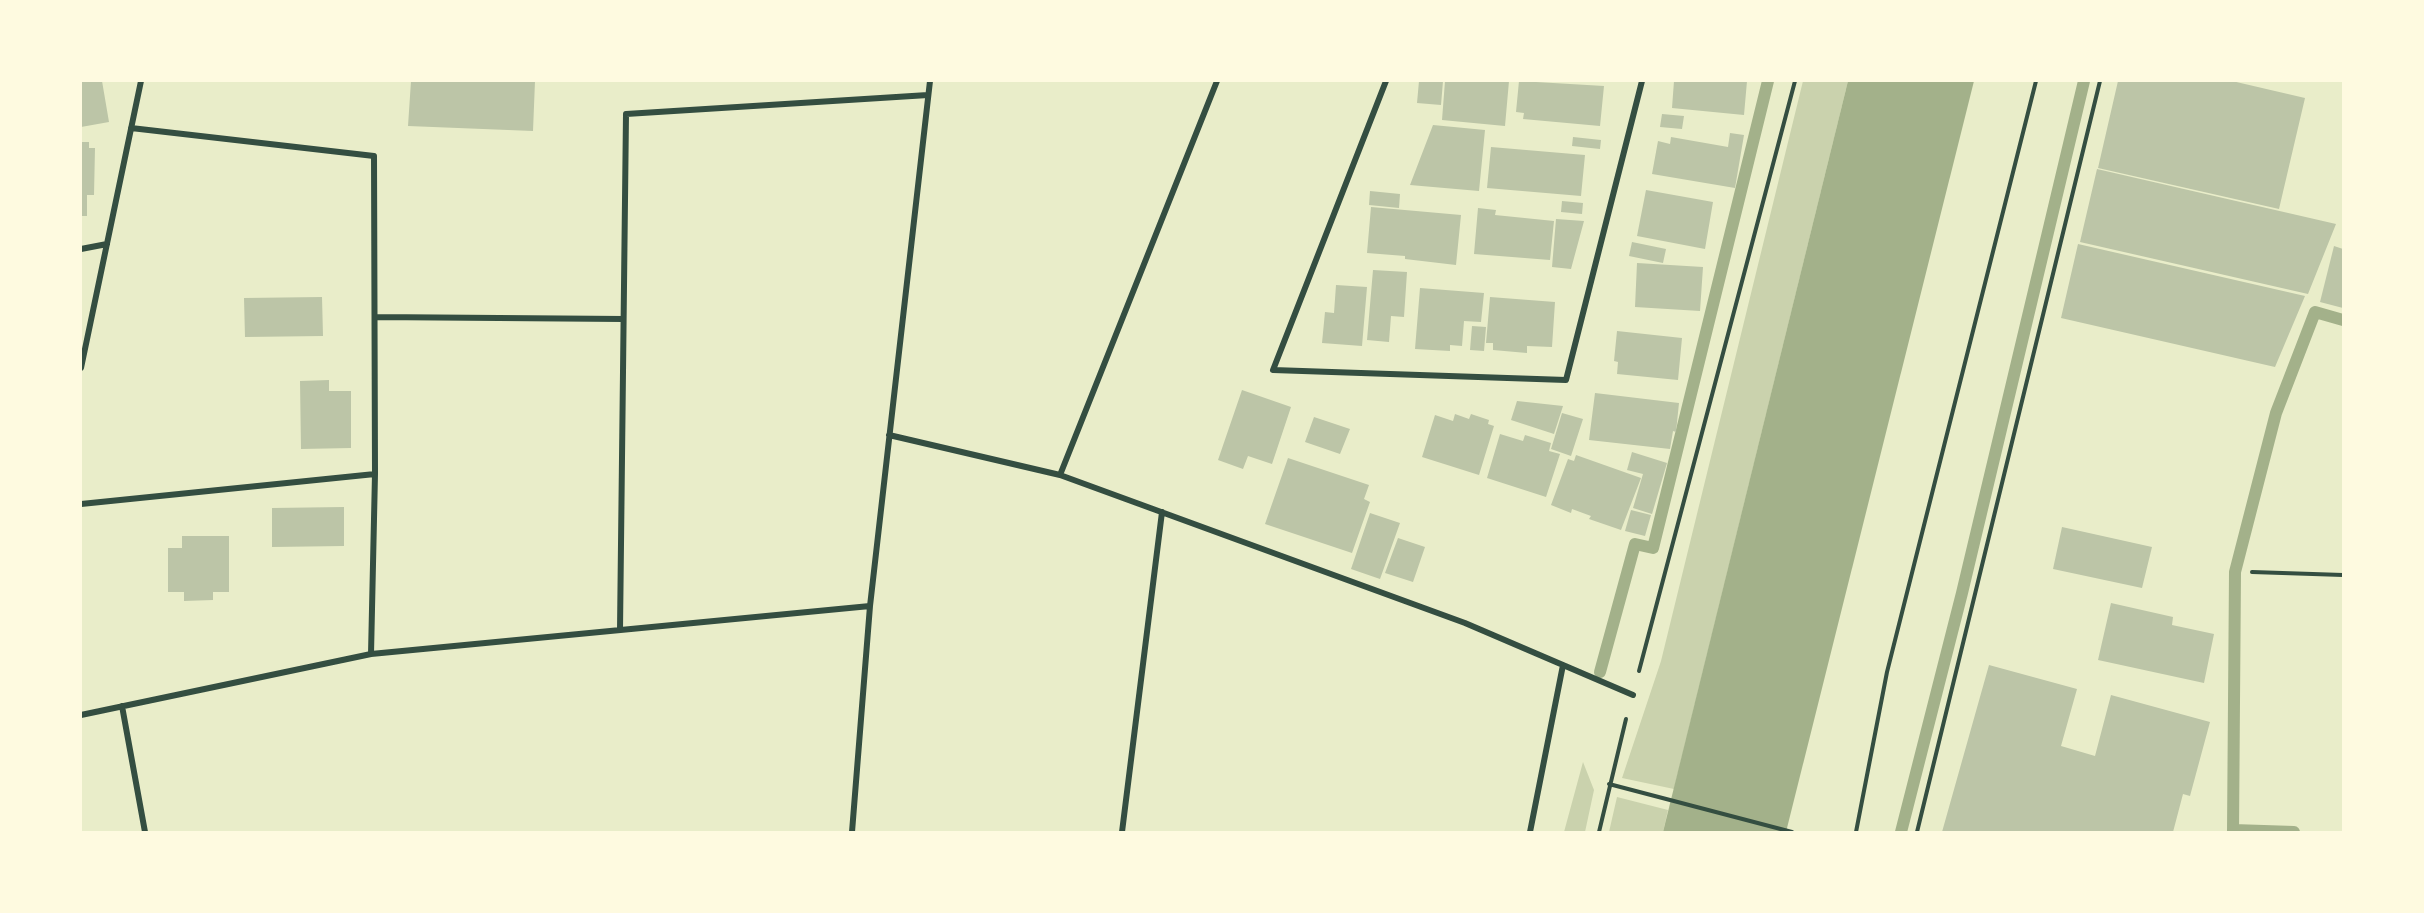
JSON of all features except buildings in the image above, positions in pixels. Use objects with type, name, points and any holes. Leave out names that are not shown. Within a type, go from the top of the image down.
[{"type":"street","points":[[81,368],[141,81]]},
{"type":"street","points":[[852,832],[870,606],[930,81]]},
{"type":"street","points":[[1060,475],[1217,81]]},
{"type":"street","points":[[1386,81],[1273,370],[1566,380],[1642,81]]},
{"type":"street","points":[[620,630],[626,114],[928,95]]},
{"type":"street","points":[[131,128],[374,156],[375,474],[370,654]]},
{"type":"street","points":[[81,249],[107,244]]},
{"type":"street","points":[[375,317],[623,320]]},
{"type":"street","points":[[889,435],[1060,475],[1465,623],[1633,695]]},
{"type":"street","points":[[81,504],[375,474]]},
{"type":"street","points":[[1122,832],[1162,512]]},
{"type":"street","points":[[81,715],[370,654],[870,606]]},
{"type":"street","points":[[1530,832],[1563,665]]},
{"type":"street","points":[[122,706],[145,832]]},
{"type":"path","points":[[1599,832],[1609,784],[1795,81]]},
{"type":"path","points":[[1856,832],[1887,672],[2036,81]]},
{"type":"path","points":[[1917,832],[2100,81]]},
{"type":"path","points":[[2252,572],[2343,575]]},
{"type":"path","points":[[1609,784],[1792,832]]},
{"type":"shaded area","points":[[1803,81],[1848,81],[1674,789],[1622,778],[1661,661]]},
{"type":"shaded area","points":[[1848,81],[1974,81],[1786,832],[1663,832]]},
{"type":"shaded area","points":[[1583,762],[1594,790],[1585,832],[1564,832]]},
{"type":"shaded area","points":[[1617,797],[1668,810],[1663,832],[1609,832]]},
{"type":"waterway","points":[[1600,672],[1635,544],[1653,548],[1768,81]]},
{"type":"waterway","points":[[1901,832],[1962,593],[2084,81]]},
{"type":"waterway","points":[[2233,832],[2235,572],[2276,413],[2315,312],[2343,320]]},
{"type":"waterway","points":[[2233,830],[2294,832]]}]
